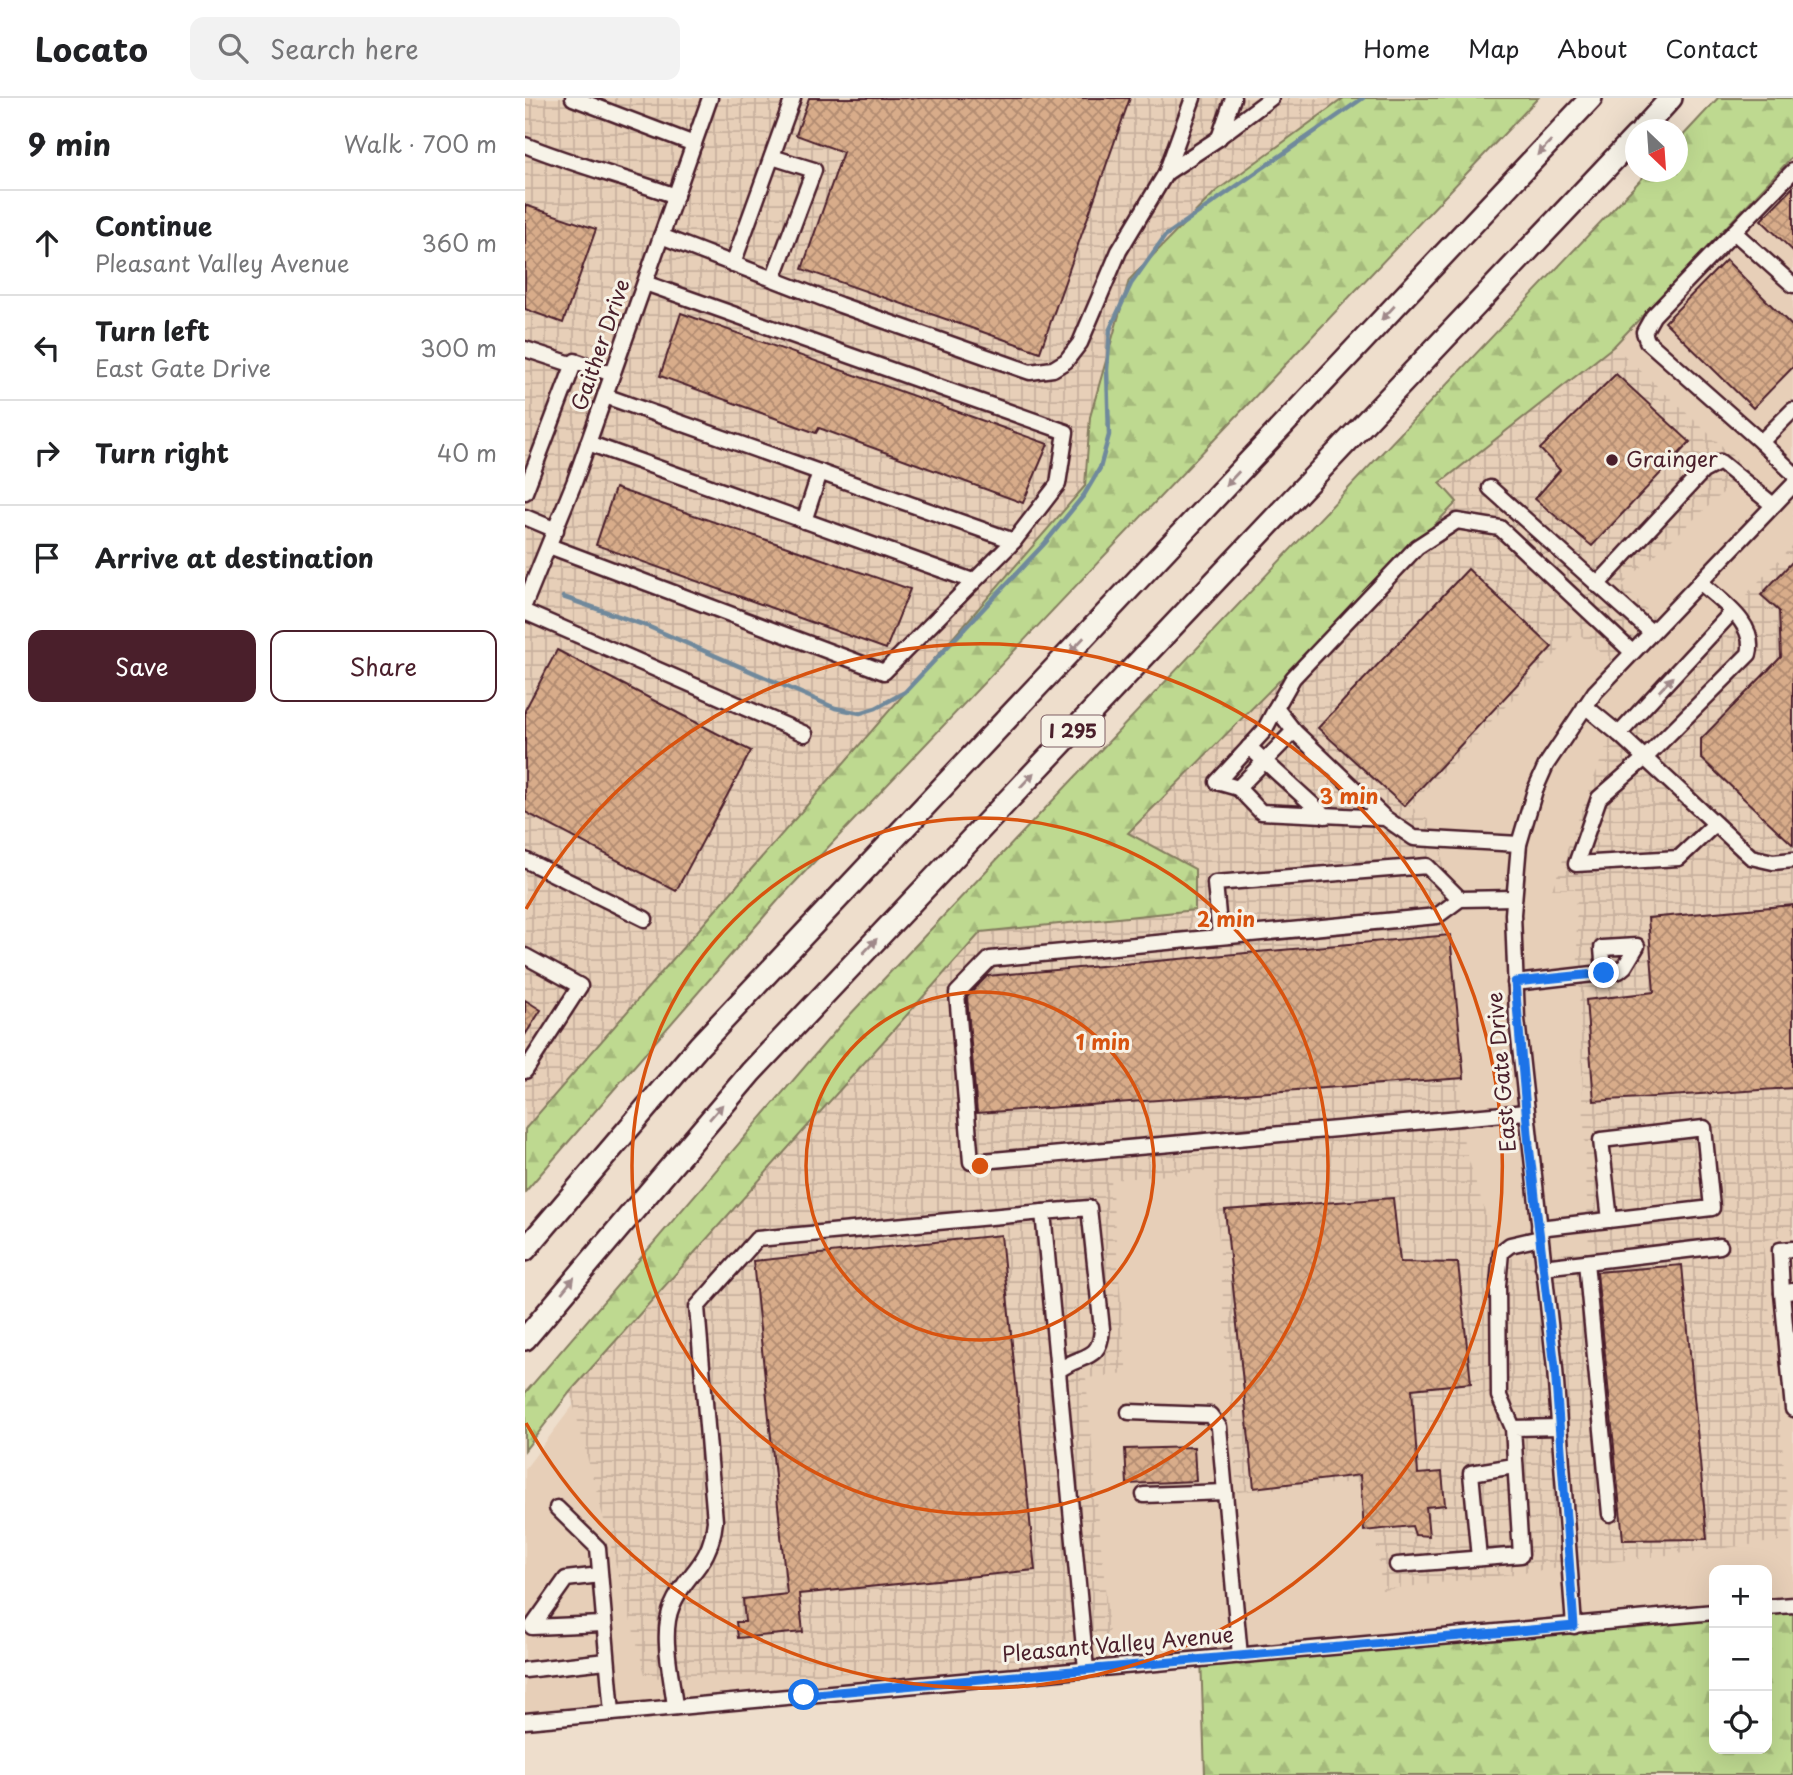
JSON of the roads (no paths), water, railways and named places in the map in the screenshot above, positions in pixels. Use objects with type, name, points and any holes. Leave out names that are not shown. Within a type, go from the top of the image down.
[{"type":"highway","name":"I 295","points":[[525,1250],[699,1046],[1591,98]]},
{"type":"highway","points":[[1652,119],[1671,98]]},
{"type":"highway","name":"I 295","points":[[525,1339],[751,1072],[1625,148]]},
{"type":"street","points":[[573,98],[694,144]]},
{"type":"street","name":"Gaither Drive","points":[[525,603],[588,443],[710,98]]},
{"type":"street","points":[[733,264],[793,98]]},
{"type":"street","points":[[661,236],[1030,372],[1045,372],[1066,361],[1080,343],[1119,251],[1166,173],[1193,98]]},
{"type":"street","points":[[1219,138],[1233,98]]},
{"type":"street","points":[[1166,173],[1219,138],[1271,98]]},
{"type":"street","points":[[525,145],[676,197]]},
{"type":"street","points":[[772,157],[814,170],[773,279]]},
{"type":"street","points":[[1793,171],[1653,316],[1644,332],[1647,341],[1793,473]]},
{"type":"street","points":[[1734,232],[1793,285]]},
{"type":"street","points":[[549,546],[884,672],[1014,541],[1058,484],[1066,432],[645,283]]},
{"type":"street","points":[[525,349],[574,365]]},
{"type":"street","points":[[525,492],[575,361],[612,374]]},
{"type":"street","points":[[605,396],[1014,541]]},
{"type":"street","points":[[1761,442],[1793,410]]},
{"type":"street","points":[[588,443],[973,581]]},
{"type":"street","points":[[1597,585],[1703,471],[1720,462],[1773,505]]},
{"type":"street","points":[[804,520],[820,472]]},
{"type":"street","name":"East Gate Drive","points":[[1574,1626],[1559,1427],[1515,982],[1514,898],[1519,844],[1535,790],[1546,765],[1585,706],[1632,652],[1793,485]]},
{"type":"street","points":[[1490,488],[1651,632]]},
{"type":"street","points":[[525,517],[556,530]]},
{"type":"street","points":[[1385,818],[1261,812],[1238,789],[1217,782],[1264,731],[1293,678],[1417,547],[1457,521],[1500,528],[1632,652]]},
{"type":"street","points":[[1700,582],[1746,625],[1752,639],[1749,654],[1645,758],[1599,797],[1576,864],[1679,858],[1715,824]]},
{"type":"street","points":[[525,612],[805,734]]},
{"type":"street","points":[[1619,734],[1732,612]]},
{"type":"street","points":[[1585,706],[1619,734],[1751,857],[1773,862],[1793,860]]},
{"type":"street","points":[[1276,708],[1294,731],[1385,818],[1414,838],[1519,844]]},
{"type":"street","points":[[1238,789],[1294,731]]},
{"type":"street","points":[[1249,747],[1325,816]]},
{"type":"street","points":[[525,860],[645,919]]},
{"type":"street","points":[[1220,936],[1216,883],[1427,866],[1460,899]]},
{"type":"street","points":[[1514,898],[1460,899],[1437,916],[990,958],[957,993],[971,1162],[1526,1112]]},
{"type":"street","points":[[525,956],[580,986],[525,1071]]},
{"type":"street","points":[[1515,982],[1604,973]]},
{"type":"street","points":[[1397,1565],[1521,1555],[1513,1428],[1499,1396],[1498,1285],[1501,1252],[1510,1245],[1539,1233],[1610,1220],[1712,1208],[1704,1128],[1601,1140],[1610,1220]]},
{"type":"street","points":[[674,1707],[667,1621],[673,1603],[710,1551],[715,1521],[697,1307],[757,1239],[1089,1208],[1102,1329],[1101,1345],[1096,1354],[1070,1362],[1058,1371]]},
{"type":"street","points":[[1043,1212],[1086,1669]]},
{"type":"street","points":[[1543,1267],[1720,1246]]},
{"type":"street","points":[[1793,1249],[1780,1250],[1788,1292],[1793,1409]]},
{"type":"street","points":[[1586,1262],[1610,1514]]},
{"type":"street","points":[[1129,1412],[1210,1415],[1219,1427],[1240,1656]]},
{"type":"street","points":[[1513,1428],[1559,1427]]},
{"type":"street","points":[[1479,1558],[1471,1473],[1514,1466]]},
{"type":"street","points":[[1144,1495],[1225,1492]]},
{"type":"street","points":[[557,1508],[598,1548],[612,1713]]},
{"type":"street","points":[[600,1575],[566,1579],[532,1628],[603,1624]]},
{"type":"street","points":[[1772,1607],[1793,1605]]},
{"type":"street","name":"Pleasant Valley Avenue","points":[[525,1721],[1709,1612]]},
{"type":"street","points":[[525,1670],[606,1661]]},
{"type":"waterway","points":[[563,597],[647,626],[835,708],[860,713],[876,708],[905,692],[1045,543],[1084,495],[1100,468],[1109,435],[1107,370],[1110,329],[1131,284],[1165,236],[1363,98]]},
{"type":"place","name":"Grainger","points":[[1612,460]]}]
